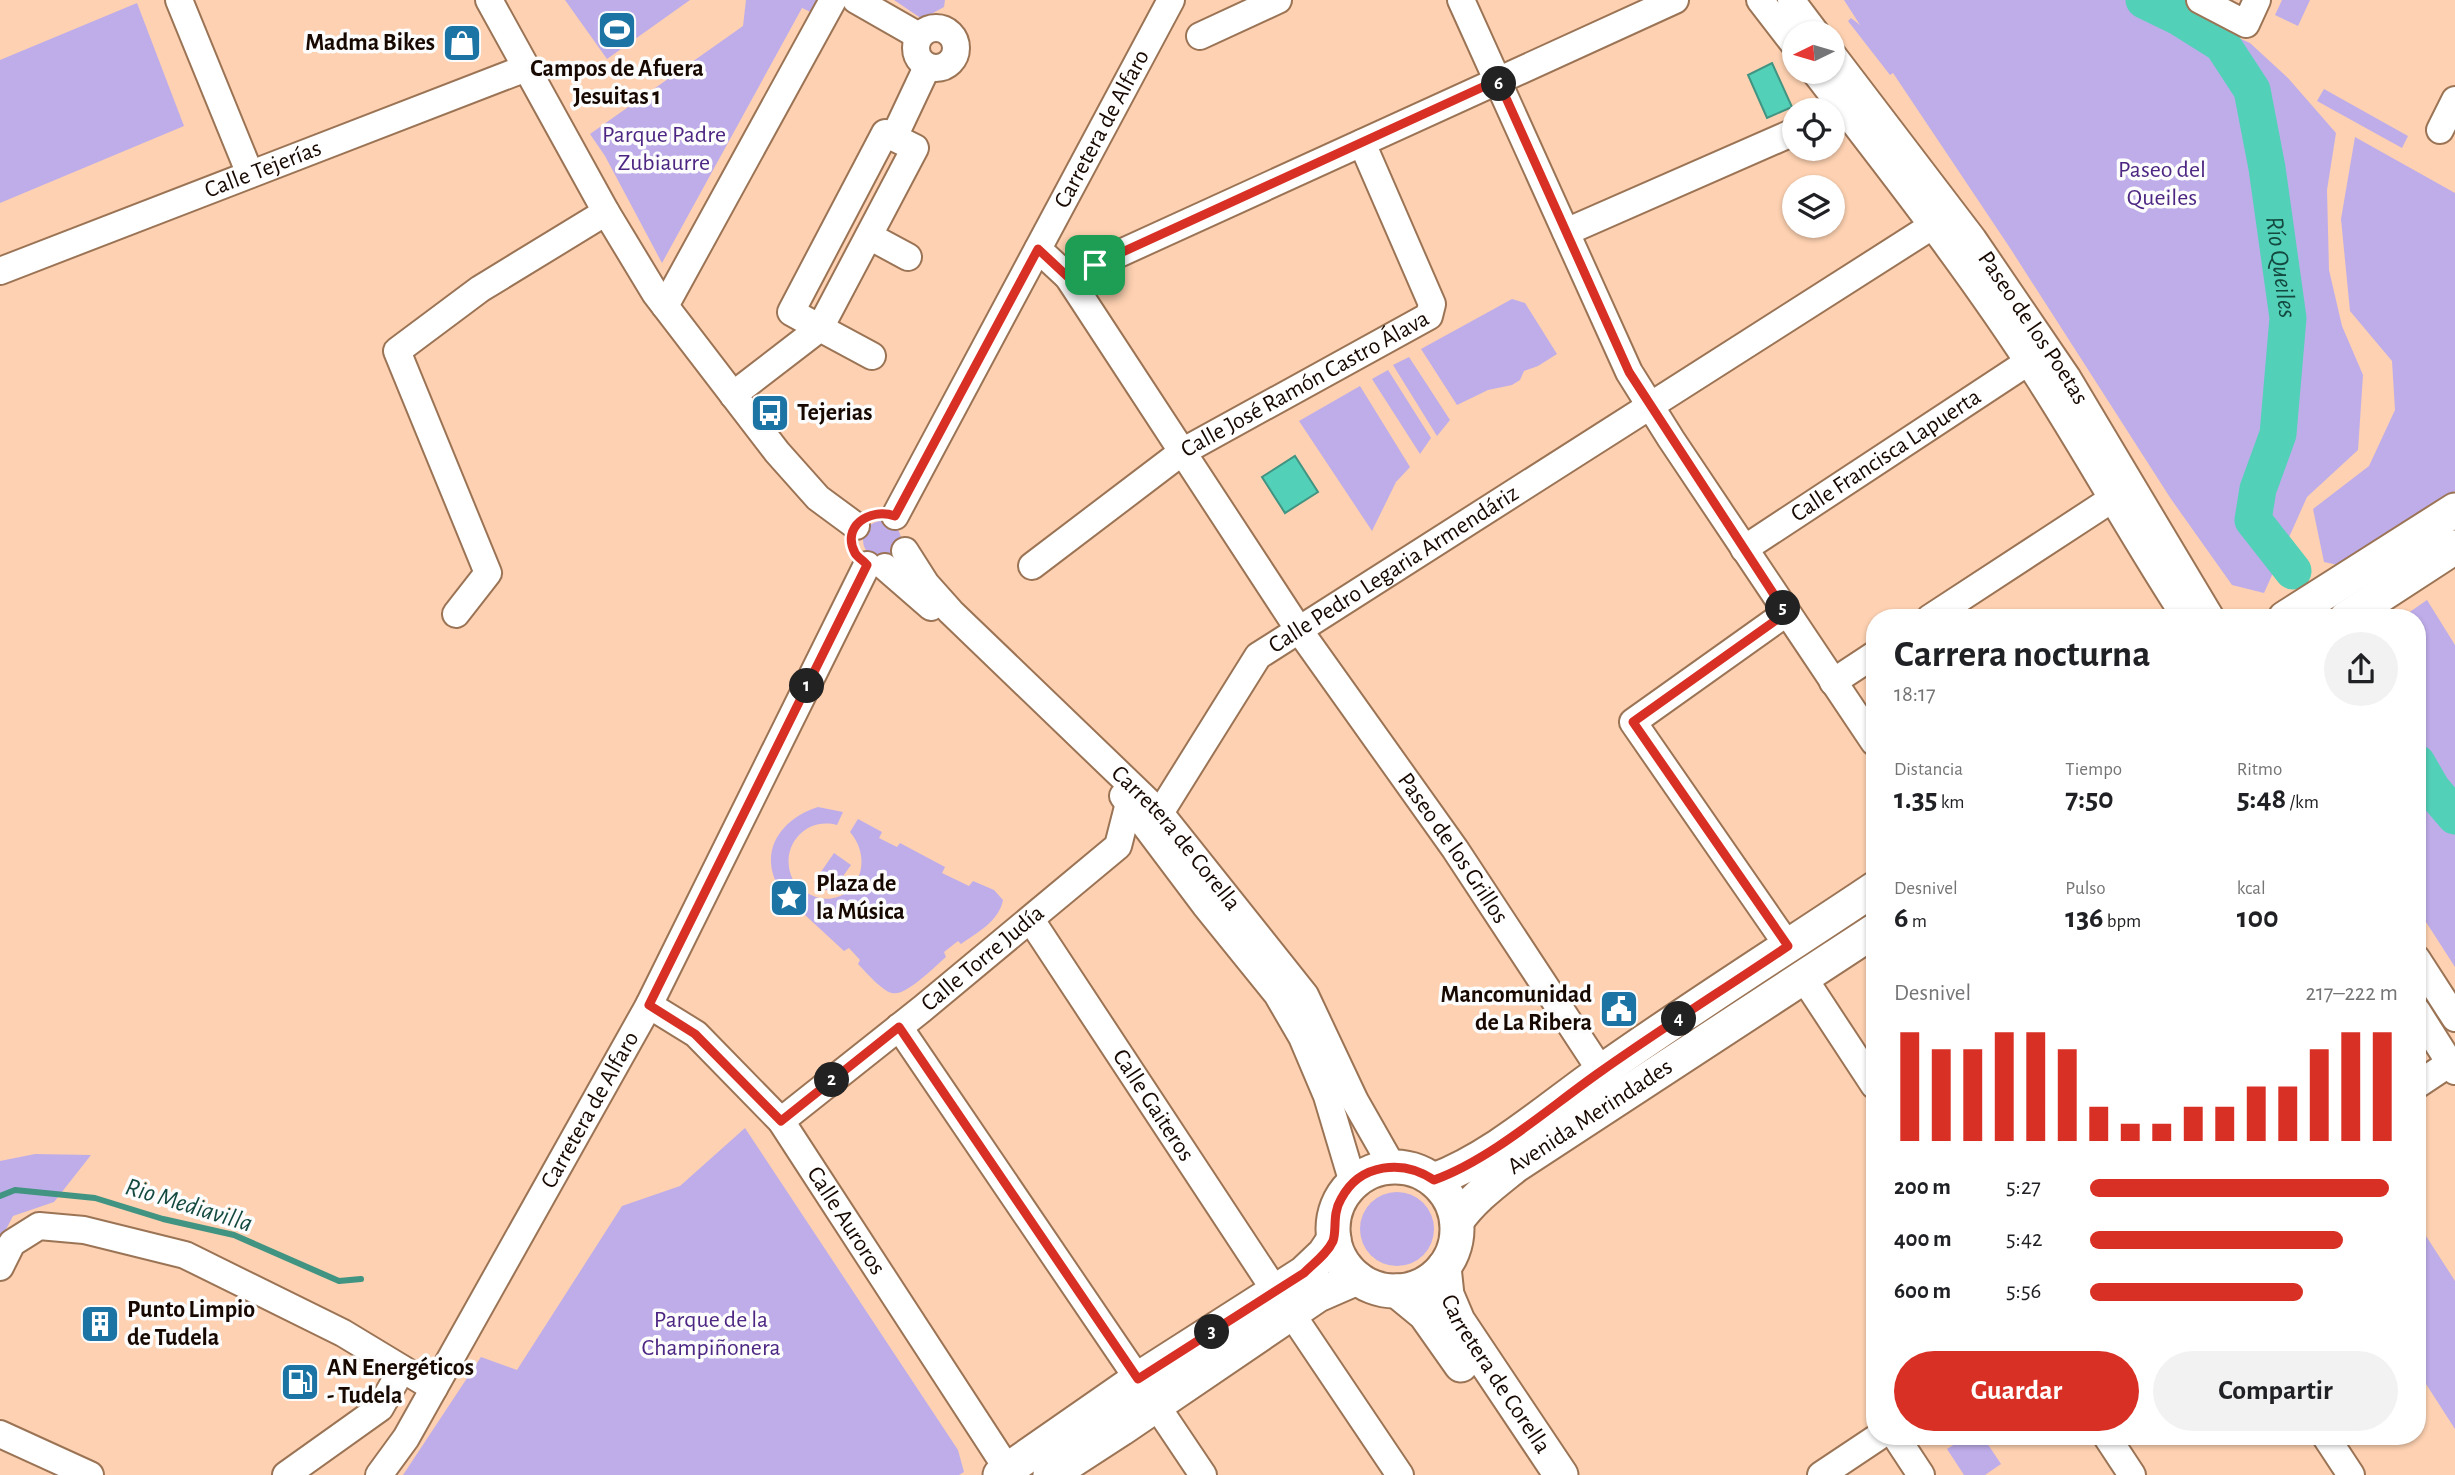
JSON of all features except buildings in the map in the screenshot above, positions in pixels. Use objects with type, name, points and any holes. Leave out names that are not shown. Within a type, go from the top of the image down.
[{"type":"main road","points":[[2299,609],[2455,510]]},
{"type":"main road","points":[[2360,609],[2455,547]]},
{"type":"main road","name":"Avenida Merindades","points":[[1434,1180],[1447,1176],[1501,1143],[1601,1071],[1866,894]]},
{"type":"main road","name":"Avenida Merindades","points":[[1457,1221],[1483,1192],[1515,1166],[1866,936]]},
{"type":"main road","points":[[1392,1166],[1415,1170],[1434,1180],[1446,1192],[1457,1221],[1455,1245],[1444,1267],[1423,1284],[1397,1291],[1383,1290],[1357,1278],[1342,1261],[1334,1239],[1334,1218],[1340,1199],[1353,1183],[1371,1171],[1392,1166]]},
{"type":"main road","points":[[1004,1472],[1147,1392],[1283,1302],[1334,1239]]},
{"type":"main road","name":"Carretera de Corella","points":[[1444,1267],[1447,1295],[1458,1321],[1561,1475]]},
{"type":"main road","points":[[1283,1302],[1318,1294],[1357,1278]]},
{"type":"main road","name":"Carretera de Corella","points":[[1397,1291],[1411,1300],[1434,1326],[1535,1475]]},
{"type":"main road","points":[[1049,1475],[1147,1392]]},
{"type":"street","points":[[178,0],[250,174]]},
{"type":"street","points":[[489,0],[606,212],[665,306],[777,452],[818,498],[856,526]]},
{"type":"street","points":[[665,306],[833,0]]},
{"type":"street","points":[[856,0],[919,36]]},
{"type":"street","name":"Carretera de Alfaro","points":[[895,516],[1171,0]]},
{"type":"street","points":[[1200,36],[1278,0]]},
{"type":"street","points":[[1461,0],[1629,372],[1866,730]]},
{"type":"street","points":[[1068,277],[1675,0]]},
{"type":"street","points":[[1760,0],[1782,28]]},
{"type":"street","points":[[1791,0],[1807,21]]},
{"type":"street","points":[[2200,0],[2251,12]]},
{"type":"street","points":[[941,28],[952,36],[957,49],[952,61],[940,68],[927,67],[917,58],[915,51],[919,36],[928,29],[941,28]]},
{"type":"street","points":[[894,137],[927,67]]},
{"type":"street","name":"Calle Tejerías","points":[[0,271],[526,68]]},
{"type":"street","name":"Paseo de los Poetas","points":[[1845,71],[1973,239],[2067,377],[2206,609]]},
{"type":"street","points":[[2440,130],[2455,100]]},
{"type":"street","name":"Paseo de los Poetas","points":[[1845,120],[1932,226],[2028,362],[2180,609]]},
{"type":"street","points":[[733,395],[820,328],[915,148],[885,133],[791,312],[820,328],[872,356]]},
{"type":"street","points":[[1566,232],[1782,137]]},
{"type":"street","name":"Calle José Ramón Castro Álava","points":[[1032,566],[1182,452],[1429,316],[1432,304],[1362,143]]},
{"type":"street","points":[[456,614],[488,573],[397,351],[480,289],[606,212]]},
{"type":"street","name":"Calle Pedro Legaria Armendáriz","points":[[1160,813],[1258,656],[1932,226]]},
{"type":"street","points":[[869,236],[908,257]]},
{"type":"street","name":"Paseo de los Grillos","points":[[1038,249],[1068,277],[1299,630],[1455,849],[1601,1071]]},
{"type":"street","name":"Calle Francisca Lapuerta","points":[[1744,549],[2028,362]]},
{"type":"street","points":[[1944,609],[2112,499]]},
{"type":"street","points":[[883,512],[895,516],[905,529],[907,545],[886,561],[855,553],[852,536],[856,526],[870,514],[883,512]]},
{"type":"street","name":"Carretera de Alfaro","points":[[379,1475],[406,1438],[649,1005],[886,561]]},
{"type":"street","name":"Carretera de Corella","points":[[886,561],[994,669],[1044,714],[1129,803],[1277,994],[1302,1037],[1327,1096],[1353,1183]]},
{"type":"street","name":"Carretera de Corella","points":[[886,561],[926,584],[951,612],[1160,813],[1305,995],[1355,1101],[1392,1166]]},
{"type":"street","points":[[1786,613],[1633,722],[1788,946]]},
{"type":"street","points":[[1833,682],[1866,660]]},
{"type":"street","points":[[1129,803],[1118,846],[1139,848],[1176,867]]},
{"type":"street","name":"Calle Torre Judía","points":[[781,1121],[1031,920],[1118,846]]},
{"type":"street","name":"Calle Gaiteros","points":[[1031,920],[1400,1475]]},
{"type":"street","points":[[2426,973],[2455,1018]]},
{"type":"street","points":[[1803,978],[1866,1073]]},
{"type":"street","name":"Calle Auroros","points":[[649,1005],[695,1034],[781,1121],[1004,1472]]},
{"type":"street","points":[[2426,1025],[2453,1067],[2426,1080]]},
{"type":"street","points":[[899,1027],[1203,1475]]},
{"type":"street","points":[[0,1267],[12,1242],[38,1226],[84,1230],[184,1255],[344,1333],[434,1388]]},
{"type":"street","points":[[286,1475],[380,1408],[402,1369]]},
{"type":"street","points":[[0,1434],[90,1475]]},
{"type":"street","points":[[1821,1475],[1866,1445]]},
{"type":"street","points":[[1901,1445],[1921,1475]]},
{"type":"street","points":[[2112,1445],[2132,1475]]},
{"type":"street","points":[[2331,1445],[2351,1475]]},
{"type":"green space","name":"Campos de Afuera Jesuitas 1","points":[[565,0],[690,0],[607,59]]},
{"type":"green space","name":"Parque Padre Zubiaurre","points":[[746,0],[822,0],[815,14],[802,8],[662,263],[605,156],[590,134],[743,26]]},
{"type":"green space","points":[[894,0],[945,0],[944,7],[922,19]]},
{"type":"green space","name":"Paseo del Queiles","points":[[1844,0],[2156,0],[2250,43],[2288,78],[2336,133],[2327,190],[2329,270],[2342,326],[2363,375],[2358,450],[2307,497],[2264,593],[2232,585],[2171,499],[2010,248],[1893,73],[1890,75],[1848,21],[1851,18],[1860,25]]},
{"type":"green space","points":[[2282,0],[2310,0],[2298,26],[2275,15]]},
{"type":"green space","points":[[137,3],[184,126],[0,203],[0,60]]},
{"type":"green space","points":[[2324,89],[2408,136],[2402,148],[2317,101]]},
{"type":"green space","points":[[2355,137],[2455,193],[2455,491],[2342,566],[2324,562],[2313,509],[2369,466],[2395,410],[2392,361],[2350,311],[2341,219]]},
{"type":"green space","points":[[1512,299],[1525,303],[1557,354],[1524,371],[1520,380],[1512,385],[1488,390],[1457,405],[1421,349]]},
{"type":"green space","points":[[1409,357],[1450,420],[1437,436],[1393,365]]},
{"type":"green space","points":[[1388,370],[1431,438],[1420,454],[1372,379]]},
{"type":"green space","points":[[1360,386],[1410,467],[1396,482],[1372,531],[1299,421]]},
{"type":"green space","points":[[882,521],[896,526],[901,540],[896,554],[882,559],[868,554],[863,540],[868,526]]},
{"type":"green space","points":[[2427,600],[2455,645],[2455,967],[2426,922],[2426,609],[2414,609]]},
{"type":"green space","points":[[818,807],[843,812],[837,825],[814,826],[797,838],[789,857],[793,880],[782,892],[774,878],[771,865],[776,840],[792,820]]},
{"type":"green space","points":[[858,819],[882,832],[879,838],[897,847],[900,843],[945,867],[942,873],[969,886],[973,881],[994,890],[1003,900],[997,914],[987,925],[961,944],[958,941],[944,952],[946,957],[928,973],[898,993],[892,993],[879,985],[858,964],[860,960],[849,948],[844,951],[792,903],[804,891],[819,898],[832,898],[844,894],[854,886],[862,861],[859,846],[850,832]]},
{"type":"green space","points":[[834,853],[851,865],[831,893],[814,882]]},
{"type":"green space","name":"Parque de la Champiñonera","points":[[745,1128],[958,1450],[964,1472],[959,1475],[403,1475],[481,1357],[517,1370],[622,1206],[680,1186]]},
{"type":"green space","points":[[35,1154],[91,1155],[54,1202],[13,1216],[0,1241],[0,1161]]},
{"type":"green space","points":[[1397,1192],[1411,1195],[1423,1203],[1431,1215],[1434,1229],[1431,1243],[1423,1255],[1411,1263],[1397,1266],[1383,1263],[1371,1255],[1363,1243],[1360,1229],[1363,1215],[1371,1203],[1383,1195]]},
{"type":"green space","points":[[2426,1236],[2455,1281],[2455,1429],[2426,1384]]},
{"type":"green space","points":[[1953,1445],[1988,1445],[2001,1464],[1985,1475],[1964,1475],[1947,1449]]},
{"type":"water","points":[[1772,63],[1788,98],[1782,98],[1782,111],[1767,118],[1748,75]]},
{"type":"water","points":[[1295,456],[1318,492],[1285,513],[1262,477]]},
{"type":"waterway","name":"Río Queiles","points":[[2144,0],[2179,17],[2222,44],[2252,90],[2267,168],[2288,318],[2278,434],[2258,489],[2253,520],[2293,571]]},
{"type":"waterway","name":"Río Queiles","points":[[2426,779],[2455,816]]},
{"type":"waterway","name":"Rio Mediavilla","points":[[0,1196],[15,1190],[95,1198],[163,1219],[234,1235],[339,1281],[361,1279]]},
{"type":"place","name":"Campos de Afuera Jesuitas 1","points":[[617,30]]},
{"type":"place","name":"Madma Bikes","points":[[462,43]]},
{"type":"place","name":"Tejerias","points":[[770,413]]},
{"type":"place","name":"Plaza de la Música","points":[[789,898]]},
{"type":"place","name":"Mancomunidad de La Ribera","points":[[1619,1009]]},
{"type":"place","name":"Punto Limpio de Tudela","points":[[100,1324]]},
{"type":"place","name":"AN Energéticos - Tudela","points":[[300,1382]]},
{"type":"route","points":[[1498,80],[1629,372],[1786,613],[1633,722],[1788,946],[1601,1071],[1501,1143],[1447,1176],[1434,1180],[1415,1170],[1392,1166],[1371,1171],[1353,1183],[1340,1199],[1334,1218],[1334,1239],[1324,1254],[1304,1273],[1138,1379],[899,1027],[781,1121],[695,1034],[649,1005],[867,565],[855,553],[852,536],[856,526],[870,514],[883,512],[895,516],[1038,249],[1068,277],[1095,265],[1498,80]]}]
